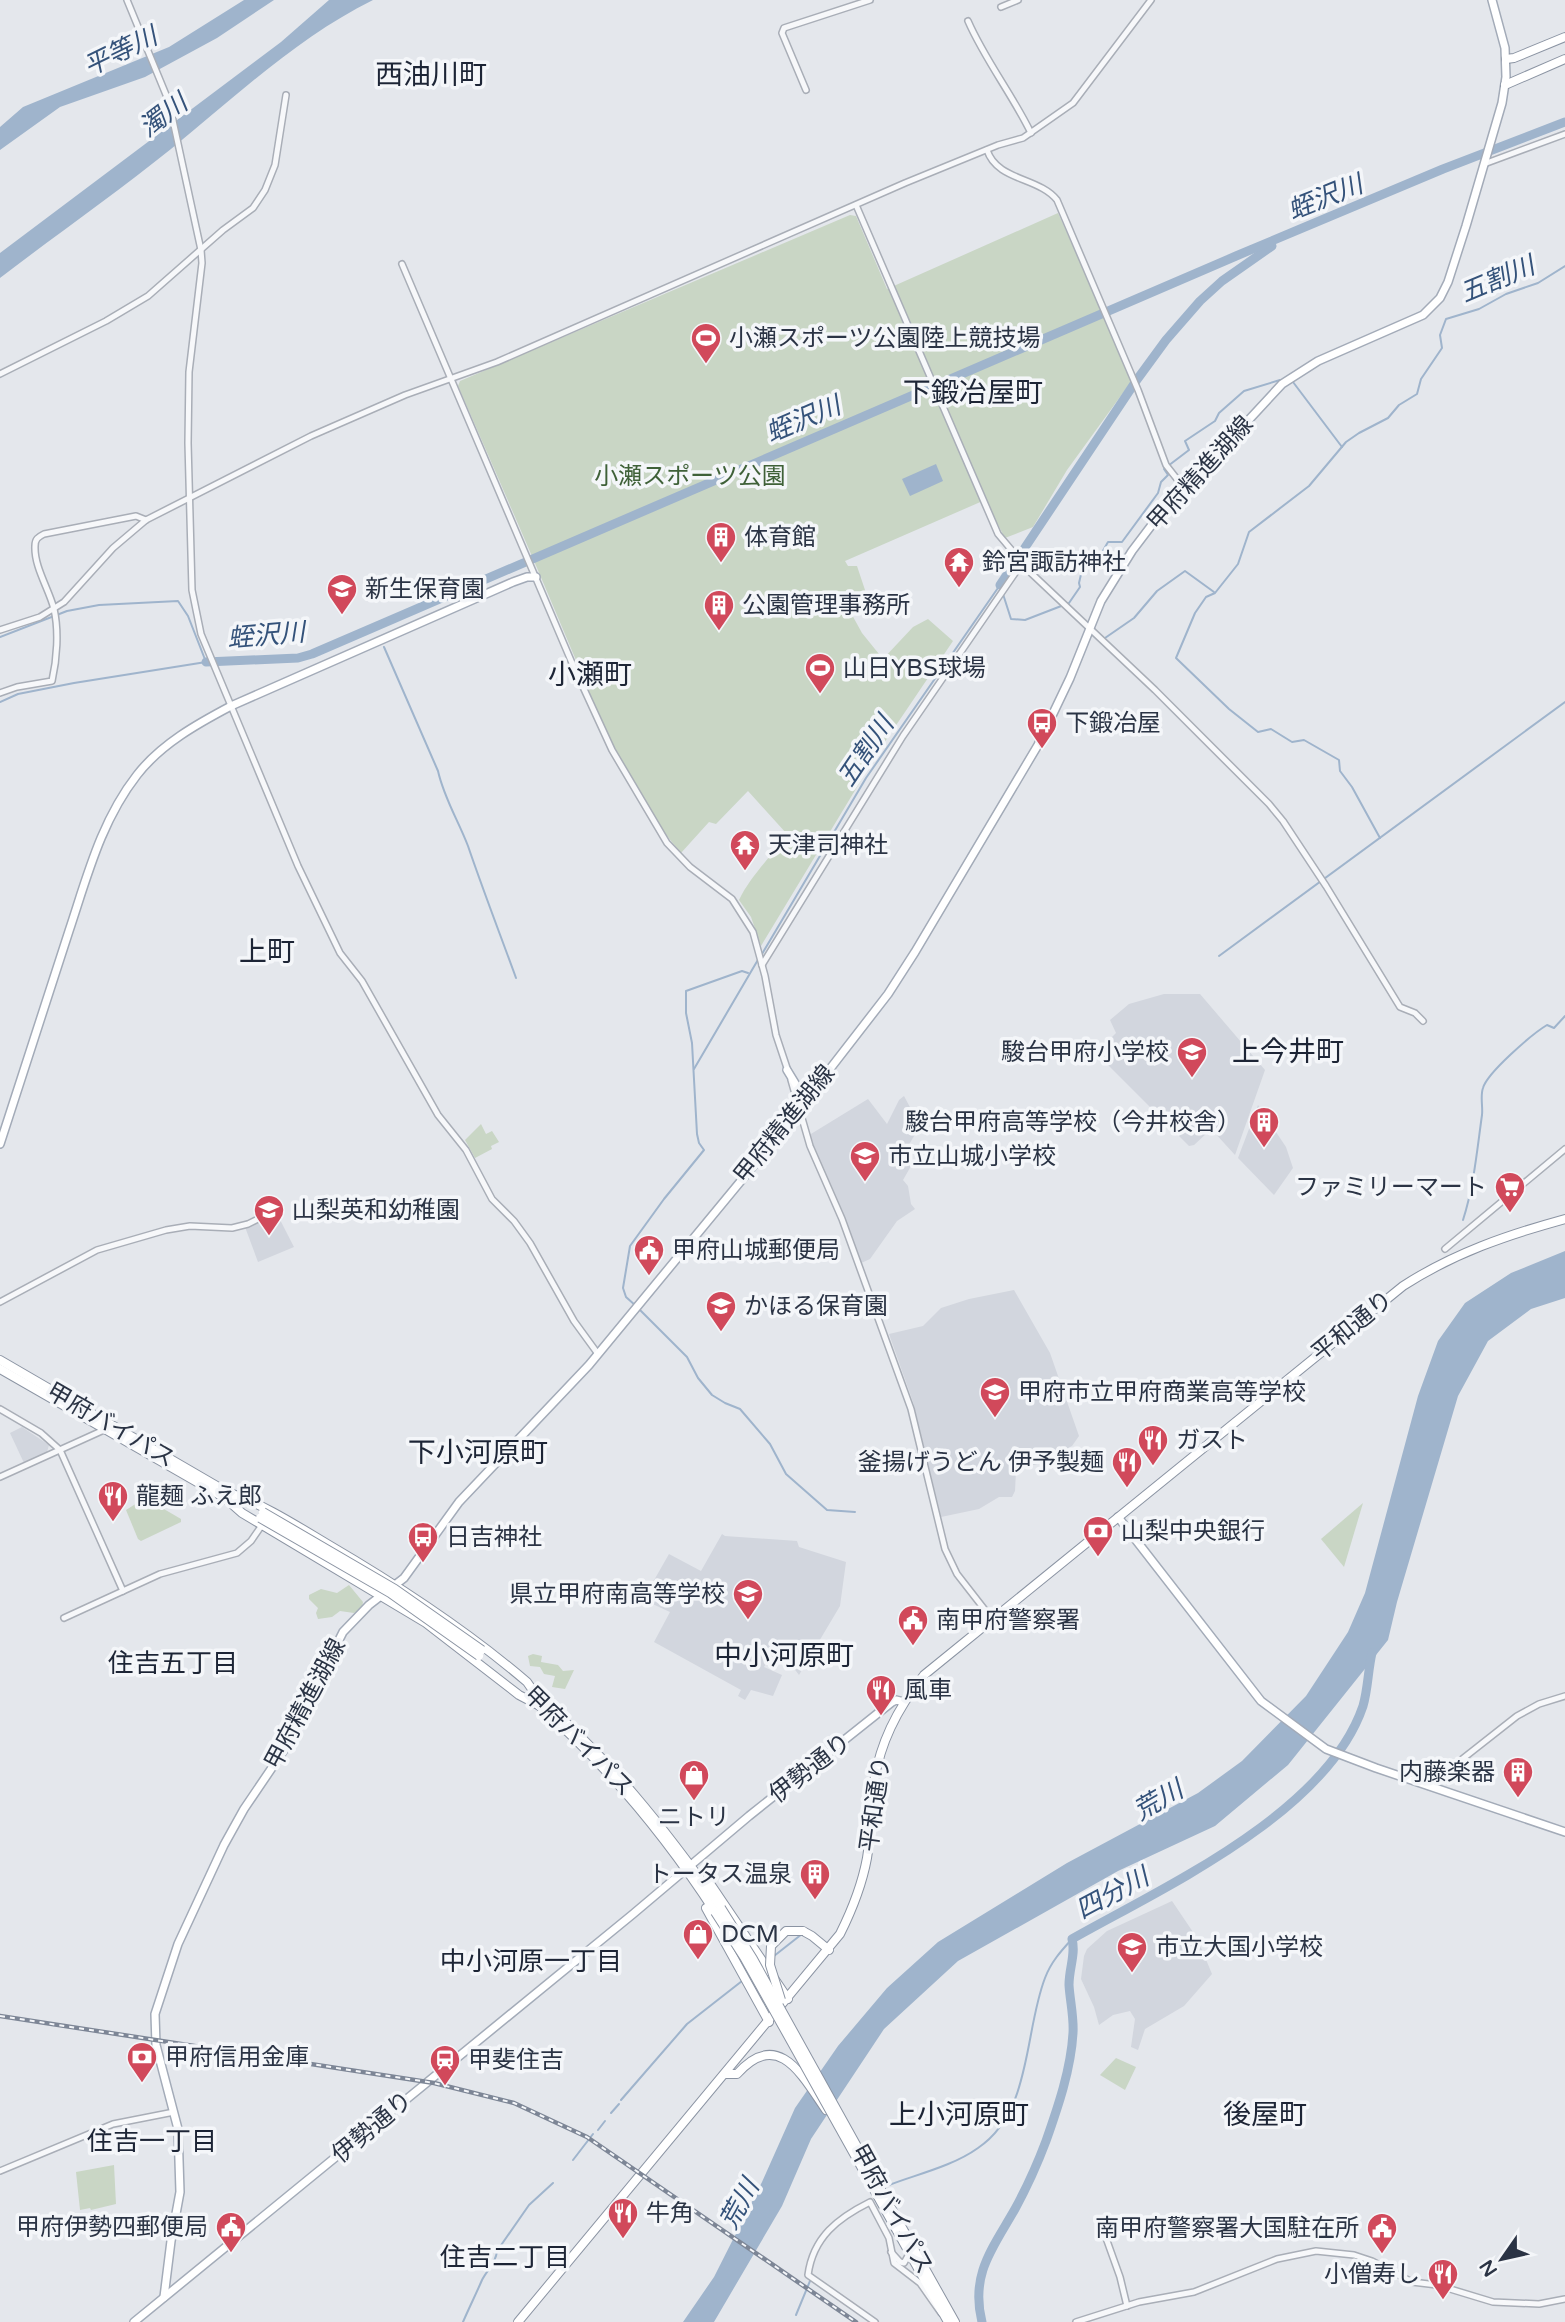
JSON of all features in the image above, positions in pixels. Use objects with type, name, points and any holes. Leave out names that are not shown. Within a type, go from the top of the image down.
[{"type":"highway","points":[[1506,59],[1565,37]]},
{"type":"highway","points":[[1505,85],[1562,60]]},
{"type":"highway","name":"平和通り","points":[[518,2322],[840,1934],[857,1896],[867,1858],[878,1762],[889,1729],[904,1702],[933,1667],[1403,1286],[1434,1266],[1472,1248],[1565,1219]]},
{"type":"highway","name":"甲府バイパス","points":[[0,1360],[109,1428]]},
{"type":"highway","name":"甲府バイパス","points":[[0,1368],[228,1496],[261,1518],[395,1589],[536,1696],[615,1773],[690,1868],[753,1959],[955,2322]]},
{"type":"highway","points":[[228,1496],[253,1501],[396,1584],[501,1659],[527,1682],[536,1696]]},
{"type":"highway","points":[[228,1496],[242,1513],[261,1518],[426,1623],[519,1695],[538,1705]]},
{"type":"highway","name":"甲府バイパス","points":[[480,1653],[605,1771],[690,1868],[706,1899],[718,1910],[947,2320]]},
{"type":"highway","points":[[690,1868],[702,1872],[788,1999]]},
{"type":"highway","points":[[706,1899],[705,1907],[769,2022]]},
{"type":"highway","points":[[808,2057],[808,2050],[776,1989],[769,1959],[771,1946],[786,1931],[803,1931],[829,1950]]},
{"type":"highway","points":[[726,2074],[737,2074],[753,2058],[767,2054],[775,2054],[785,2059],[810,2088],[845,2138]]},
{"type":"main road","name":"甲府精進湖線","points":[[164,2297],[180,2192],[178,2129],[156,2045],[155,2014],[178,1944],[224,1845],[244,1809],[284,1750],[343,1632],[409,1572],[459,1502],[598,1354],[799,1108],[903,971],[1048,726],[1101,601],[1132,551],[1184,488],[1286,381],[1318,361],[1423,315],[1435,304],[1448,282],[1485,162],[1505,85],[1506,59],[1492,0]]},
{"type":"main road","points":[[0,1144],[91,863],[114,810],[137,774],[163,748],[231,706],[513,582],[536,577]]},
{"type":"main road","points":[[787,1070],[801,1093],[811,1092]]},
{"type":"main road","points":[[1118,1517],[1227,1660],[1267,1706],[1326,1749],[1565,1832]]},
{"type":"main road","name":"伊勢通り","points":[[134,2322],[750,1816],[892,1702],[904,1702]]},
{"type":"street","points":[[127,0],[169,102],[201,250],[202,262],[189,372],[189,496],[194,605],[201,634],[304,878],[340,953],[362,981],[438,1115],[466,1150],[497,1205],[514,1221],[530,1243],[574,1321],[598,1354]]},
{"type":"street","points":[[806,90],[782,33],[784,28],[870,0]]},
{"type":"street","points":[[1001,7],[1018,0]]},
{"type":"street","points":[[0,630],[54,613],[113,548],[146,520],[311,436],[405,395],[563,334],[856,205],[1031,133],[1078,97],[1151,0]]},
{"type":"street","points":[[968,21],[1031,133]]},
{"type":"street","points":[[0,373],[121,314],[148,296],[253,208],[261,198],[275,165],[286,95]]},
{"type":"street","points":[[1485,162],[1565,134]]},
{"type":"street","points":[[987,150],[989,158],[997,166],[1044,188],[1057,200],[1168,467],[1184,488]]},
{"type":"street","points":[[856,205],[995,527],[1019,560],[1269,804],[1326,886],[1400,1007],[1415,1013],[1423,1021]]},
{"type":"street","points":[[402,264],[592,708],[631,785],[667,843],[680,858],[732,899],[753,932],[776,1035],[810,1146],[842,1219],[908,1399],[945,1549],[957,1574],[992,1619]]},
{"type":"street","points":[[0,693],[52,681],[55,658],[54,613],[35,554],[37,537],[59,530],[136,516],[146,520]]},
{"type":"street","points":[[761,960],[903,736],[1002,592],[1019,560]]},
{"type":"street","points":[[1445,1249],[1565,1149]]},
{"type":"street","points":[[0,1302],[97,1250],[166,1230],[190,1226],[232,1228],[248,1224],[279,1208]]},
{"type":"street","points":[[0,1409],[41,1433],[60,1450],[123,1591]]},
{"type":"street","points":[[0,1477],[109,1428]]},
{"type":"street","points":[[64,1618],[160,1574],[237,1552],[251,1541],[261,1518]]},
{"type":"street","points":[[1428,1786],[1517,1716],[1539,1704],[1565,1696]]},
{"type":"street","points":[[0,2171],[113,2124],[174,2112]]},
{"type":"street","points":[[875,2322],[808,2275],[809,2265],[819,2241],[833,2224],[870,2202],[886,2229],[894,2263],[920,2283],[934,2307],[947,2320]]},
{"type":"street","points":[[1101,2224],[1121,2277],[1126,2306]]},
{"type":"street","points":[[1076,2322],[1126,2306],[1194,2292],[1276,2259],[1316,2251],[1354,2255],[1372,2261],[1412,2282],[1437,2285],[1493,2302],[1532,2304],[1565,2299]]},
{"type":"street","points":[[891,2252],[904,2263],[909,2253]]},
{"type":"shaded area","name":"駿台甲府小学校","points":[[1164,994],[1200,994],[1265,1070],[1235,1155],[1214,1132],[1208,1132],[1194,1145],[1189,1146],[1096,1053],[1116,1033],[1110,1020],[1129,1004]]},
{"type":"shaded area","name":"市立山城小学校","points":[[904,1096],[920,1126],[901,1158],[911,1166],[903,1180],[908,1186],[911,1204],[915,1209],[897,1221],[870,1259],[859,1264],[806,1137],[868,1099],[887,1124],[899,1100]]},
{"type":"shaded area","points":[[1258,1105],[1286,1147],[1293,1168],[1274,1195],[1238,1158]]},
{"type":"shaded area","name":"山梨英和幼稚園","points":[[276,1212],[294,1247],[258,1262],[245,1227]]},
{"type":"shaded area","name":"甲府市立甲府商業高等学校","points":[[1014,1290],[1050,1353],[1079,1436],[1068,1448],[1069,1455],[1016,1470],[1012,1497],[999,1497],[979,1509],[941,1517],[913,1402],[889,1334],[923,1326],[941,1308]]},
{"type":"shaded area","points":[[22,1427],[49,1445],[47,1452],[24,1463],[10,1433]]},
{"type":"shaded area","name":"県立甲府南高等学校","points":[[722,1534],[797,1541],[799,1547],[846,1562],[840,1606],[799,1675],[777,1646],[764,1667],[782,1675],[773,1696],[751,1690],[745,1700],[738,1696],[741,1690],[654,1642],[670,1612],[646,1601],[669,1554],[701,1571]]},
{"type":"shaded area","points":[[1172,1901],[1197,1938],[1212,1974],[1184,2006],[1145,2029],[1138,2050],[1131,2047],[1135,2019],[1130,2011],[1113,2015],[1099,2025],[1081,1979],[1084,1956],[1087,1949],[1107,1931]]},
{"type":"green space","name":"小瀬スポーツ公園","points":[[1058,213],[1133,379],[1067,470],[1033,527],[1005,538],[985,500],[845,561],[848,566],[857,566],[866,593],[846,604],[862,633],[883,659],[913,627],[928,619],[953,641],[880,749],[761,946],[751,917],[739,900],[749,882],[786,833],[748,791],[716,824],[709,822],[681,853],[661,828],[627,774],[599,715],[458,386],[460,381],[850,215],[856,216],[887,289]]},
{"type":"green space","points":[[481,1124],[486,1134],[492,1131],[499,1142],[475,1158],[465,1140]]},
{"type":"green space","points":[[145,1498],[181,1519],[181,1522],[141,1541],[138,1539],[126,1510]]},
{"type":"green space","points":[[1363,1503],[1344,1567],[1321,1539]]},
{"type":"green space","points":[[349,1585],[363,1602],[362,1608],[354,1613],[340,1611],[332,1617],[318,1619],[318,1608],[309,1599],[309,1595],[321,1589],[337,1593]]},
{"type":"green space","points":[[528,1656],[542,1656],[541,1662],[558,1665],[563,1671],[574,1670],[565,1689],[552,1687],[555,1676],[544,1674],[540,1667],[530,1666]]},
{"type":"green space","points":[[1116,2058],[1136,2067],[1125,2090],[1100,2075]]},
{"type":"green space","points":[[114,2165],[116,2204],[80,2210],[76,2172]]},
{"type":"water","points":[[244,0],[274,0],[217,38],[145,77],[60,107],[0,150],[0,127],[23,107],[169,47]]},
{"type":"water","points":[[329,0],[373,0],[345,15],[293,50],[150,166],[0,278],[0,253],[281,42]]},
{"type":"water","points":[[936,464],[943,481],[910,496],[902,479]]},
{"type":"water","points":[[1565,1251],[1565,1298],[1531,1309],[1488,1341],[1458,1396],[1388,1640],[1288,1765],[1215,1826],[1118,1871],[958,1961],[884,2029],[811,2139],[782,2206],[714,2322],[683,2322],[714,2277],[762,2182],[795,2108],[838,2046],[887,1988],[938,1942],[1067,1863],[1198,1793],[1242,1761],[1306,1696],[1348,1632],[1365,1593],[1418,1396],[1438,1341],[1465,1303],[1511,1273]]},
{"type":"waterway","name":"蛭沢川","points":[[206,662],[298,658],[312,654],[1236,256],[1443,169],[1565,122]]},
{"type":"waterway","points":[[1000,585],[1166,340],[1200,301],[1222,281],[1272,246]]},
{"type":"waterway","name":"五割川","points":[[1380,838],[1352,787],[1340,771],[1339,760],[1304,740],[1292,742],[1271,729],[1258,732],[1229,709],[1176,658],[1195,613],[1206,597],[1215,593],[1238,564],[1249,532],[1309,486],[1346,442],[1388,418],[1399,405],[1417,394],[1421,379],[1442,348],[1440,335],[1446,319],[1479,309],[1506,294],[1538,283],[1565,266]]},
{"type":"waterway","name":"五割川","points":[[1003,594],[1011,619],[1025,620],[1069,603],[1080,587],[1082,570],[1097,561],[1108,542],[1122,542],[1158,493],[1161,482],[1168,475],[1164,469],[1189,450],[1185,441],[1215,421],[1219,413],[1244,391],[1280,380]]},
{"type":"waterway","name":"五割川","points":[[1289,382],[1293,382],[1342,447]]},
{"type":"waterway","name":"五割川","points":[[1105,638],[1134,618],[1157,591],[1185,571],[1214,592]]},
{"type":"waterway","name":"五割川","points":[[762,954],[866,778],[1000,585],[1001,589]]},
{"type":"waterway","name":"蛭沢川","points":[[0,637],[67,611],[99,605],[178,601],[188,616],[206,662],[74,683],[18,694],[0,702]]},
{"type":"waterway","points":[[384,647],[468,846],[516,978]]},
{"type":"waterway","points":[[1219,956],[1565,702]]},
{"type":"waterway","name":"五割川","points":[[694,1069],[759,958]]},
{"type":"waterway","points":[[636,1306],[626,1297],[623,1288],[630,1246],[704,1150],[697,1134],[686,991],[742,971],[748,973]]},
{"type":"waterway","points":[[1463,1220],[1475,1168],[1482,1115],[1482,1091],[1486,1081],[1531,1037],[1547,1025],[1554,1028],[1565,1016]]},
{"type":"waterway","points":[[640,1310],[687,1357],[698,1378],[712,1395],[740,1409],[770,1444],[786,1474],[827,1510],[855,1512]]},
{"type":"waterway","name":"四分川","points":[[982,2322],[979,2305],[981,2275],[1035,2167],[1067,2074],[1073,2033],[1069,1985],[1072,1939],[1195,1871],[1238,1843],[1279,1813],[1315,1780],[1344,1745],[1363,1706],[1372,1653]]},
{"type":"waterway","points":[[774,1956],[802,1934]]},
{"type":"waterway","points":[[889,2185],[958,2160],[996,2133],[1017,2093],[1045,1978],[1053,1962],[1072,1939]]},
{"type":"waterway","points":[[621,2100],[687,2024],[742,1981]]},
{"type":"waterway","points":[[611,2113],[619,2104]]},
{"type":"waterway","points":[[598,2130],[605,2121]]},
{"type":"waterway","points":[[573,2160],[593,2134]]},
{"type":"waterway","points":[[463,2322],[497,2251],[529,2205],[553,2183]]},
{"type":"waterway","points":[[796,2315],[810,2281]]},
{"type":"railway","points":[[0,2016],[434,2083],[514,2103],[587,2137],[856,2322]]},
{"type":"place","name":"小瀬スポーツ公園陸上競技場","points":[[706,365]]},
{"type":"place","name":"体育館","points":[[721,564]]},
{"type":"place","name":"鈴宮諏訪神社","points":[[959,589]]},
{"type":"place","name":"新生保育園","points":[[342,616]]},
{"type":"place","name":"公園管理事務所","points":[[719,632]]},
{"type":"place","name":"山日YBS球場","points":[[820,695]]},
{"type":"place","name":"下鍛冶屋","points":[[1042,750]]},
{"type":"place","name":"天津司神社","points":[[745,872]]},
{"type":"place","name":"駿台甲府小学校","points":[[1192,1079]]},
{"type":"place","name":"駿台甲府高等学校（今井校舎）","points":[[1264,1149]]},
{"type":"place","name":"市立山城小学校","points":[[865,1183]]},
{"type":"place","name":"ファミリーマート","points":[[1510,1214]]},
{"type":"place","name":"山梨英和幼稚園","points":[[269,1237]]},
{"type":"place","name":"甲府山城郵便局","points":[[649,1277]]},
{"type":"place","name":"かほる保育園","points":[[721,1333]]},
{"type":"place","name":"甲府市立甲府商業高等学校","points":[[995,1419]]},
{"type":"place","name":"ガスト","points":[[1153,1467]]},
{"type":"place","name":"釜揚げうどん 伊予製麺","points":[[1127,1489]]},
{"type":"place","name":"龍麺 ふえ郎","points":[[113,1523]]},
{"type":"place","name":"山梨中央銀行","points":[[1098,1558]]},
{"type":"place","name":"日吉神社","points":[[423,1564]]},
{"type":"place","name":"県立甲府南高等学校","points":[[748,1621]]},
{"type":"place","name":"南甲府警察署","points":[[913,1647]]},
{"type":"place","name":"風車","points":[[881,1717]]},
{"type":"place","name":"内藤楽器","points":[[1518,1799]]},
{"type":"place","name":"ニトリ","points":[[694,1802]]},
{"type":"place","name":"トータス温泉","points":[[815,1901]]},
{"type":"place","name":"DCM","points":[[698,1961]]},
{"type":"place","name":"市立大国小学校","points":[[1132,1974]]},
{"type":"place","name":"甲府信用金庫","points":[[142,2084]]},
{"type":"place","name":"甲斐住吉","points":[[445,2087]]},
{"type":"place","name":"牛角","points":[[623,2240]]},
{"type":"place","name":"甲府伊勢四郵便局","points":[[231,2254]]},
{"type":"place","name":"南甲府警察署大国駐在所","points":[[1382,2255]]},
{"type":"place","name":"小僧寿し","points":[[1443,2301]]},
{"type":"district","name":"西油川町","points":[[431,74]]},
{"type":"district","name":"下鍛冶屋町","points":[[973,392]]},
{"type":"district","name":"小瀬町","points":[[590,674]]},
{"type":"district","name":"上町","points":[[267,951]]},
{"type":"district","name":"上今井町","points":[[1288,1051]]},
{"type":"district","name":"下小河原町","points":[[478,1452]]},
{"type":"district","name":"中小河原町","points":[[784,1655]]},
{"type":"district","name":"住吉五丁目","points":[[173,1663]]},
{"type":"district","name":"中小河原一丁目","points":[[531,1961]]},
{"type":"district","name":"上小河原町","points":[[959,2114]]},
{"type":"district","name":"後屋町","points":[[1265,2114]]},
{"type":"district","name":"住吉一丁目","points":[[152,2141]]},
{"type":"district","name":"住吉二丁目","points":[[505,2257]]},
{"type":"water label","name":"平等川","points":[[120,51]]},
{"type":"water label","name":"濁川","points":[[163,115]]},
{"type":"water label","name":"荒川","points":[[1158,1800]]},
{"type":"water label","name":"荒川","points":[[739,2204]]}]
